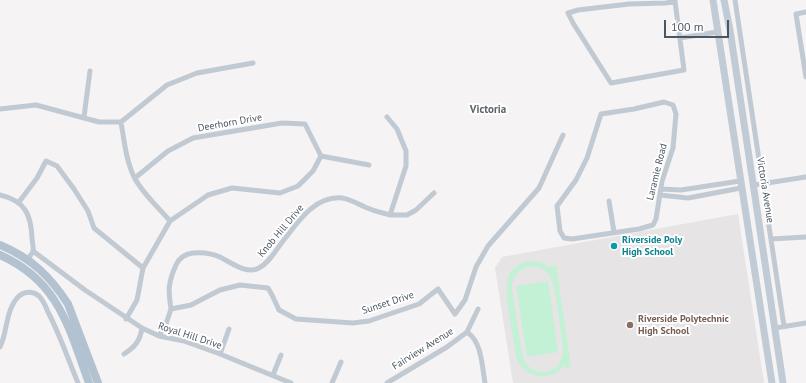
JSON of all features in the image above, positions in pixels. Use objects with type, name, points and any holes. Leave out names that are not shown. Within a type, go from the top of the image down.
[{"type":"main road","points":[[713,0],[772,383]]},
{"type":"main road","name":"Victoria Avenue","points":[[724,0],[754,184],[783,383]]},
{"type":"main road","points":[[0,245],[28,259],[55,285],[68,304],[98,383]]},
{"type":"main road","points":[[0,254],[9,255],[20,260],[28,259]]},
{"type":"main road","points":[[0,254],[35,276],[52,295],[62,312],[90,383]]},
{"type":"main road","points":[[28,259],[33,270],[50,288],[52,295]]},
{"type":"street","points":[[735,0],[784,326]]},
{"type":"street","points":[[675,1],[680,38],[684,70],[611,83],[568,13],[578,10],[629,4],[666,3],[675,1]]},
{"type":"street","points":[[806,12],[796,14],[806,77]]},
{"type":"street","points":[[680,38],[717,32]]},
{"type":"street","points":[[0,109],[36,105],[100,122],[121,122],[167,85],[198,73],[253,63]]},
{"type":"street","points":[[84,117],[90,71]]},
{"type":"street","name":"Laramie Road","points":[[664,102],[673,105],[676,114],[673,148],[661,189],[656,219],[653,225],[572,239],[564,238],[560,231],[557,206],[576,180],[587,158],[601,114],[634,109],[664,102]]},
{"type":"street","points":[[387,117],[397,129],[406,151],[406,166],[390,215],[407,215],[416,210],[434,193]]},
{"type":"street","points":[[121,122],[128,160],[135,178],[148,197],[170,221]]},
{"type":"street","name":"Deerhorn Drive","points":[[135,178],[168,151],[194,138],[282,123],[305,124],[321,156]]},
{"type":"street","name":"Sunset Drive","points":[[171,309],[191,305],[220,290],[240,286],[255,286],[268,288],[279,310],[296,319],[353,323],[369,321],[419,304],[438,289],[455,314],[464,300],[476,267],[488,246],[539,188],[563,135]]},
{"type":"street","points":[[126,319],[137,300],[143,268],[170,221],[208,195],[232,188],[280,193],[298,186],[313,171],[321,156],[369,165]]},
{"type":"street","points":[[19,202],[37,178],[46,161],[57,166],[88,211],[94,228],[143,268]]},
{"type":"street","points":[[754,184],[806,177]]},
{"type":"street","points":[[661,189],[681,190],[740,181]]},
{"type":"street","points":[[660,195],[688,198],[741,188]]},
{"type":"street","points":[[0,195],[12,198],[19,202],[30,221],[33,251],[28,259]]},
{"type":"street","name":"Knob Hill Drive","points":[[171,309],[168,288],[172,274],[178,260],[188,254],[202,252],[219,256],[234,266],[246,269],[258,269],[268,262],[294,227],[314,206],[328,198],[342,198],[370,210],[390,215]]},
{"type":"street","points":[[609,201],[614,232]]},
{"type":"street","points":[[771,239],[806,237]]},
{"type":"street","name":"Royal Hill Drive","points":[[33,251],[126,319],[142,328],[159,336],[184,341],[220,354],[291,383]]},
{"type":"street","points":[[0,347],[4,337],[8,317],[14,303],[23,293],[34,292],[40,297],[54,323],[78,383]]},
{"type":"street","points":[[159,336],[166,324],[171,309]]},
{"type":"street","name":"Fairview Avenue","points":[[388,383],[447,347],[467,332],[478,309]]},
{"type":"street","points":[[775,328],[806,323]]},
{"type":"street","points":[[124,354],[133,348],[138,342],[142,328]]},
{"type":"street","points":[[220,354],[229,329]]},
{"type":"street","points":[[467,332],[474,336],[481,355],[485,383]]},
{"type":"street","points":[[273,376],[281,355]]},
{"type":"street","points":[[332,383],[341,362]]},
{"type":"shaded area","name":"Riverside Polytechnic High School","points":[[738,214],[764,383],[513,383],[495,268],[502,257]]},
{"type":"green space","points":[[525,262],[541,262],[550,268],[550,266],[556,265],[571,367],[566,368],[565,365],[559,371],[545,376],[530,374],[524,370],[519,364],[516,356],[508,304],[507,284],[511,272]],"holes":[[[532,267],[543,269],[549,275],[552,280],[558,310],[563,349],[562,358],[559,364],[547,372],[534,370],[523,358],[512,290],[516,275],[525,268]]]},
{"type":"green space","points":[[548,281],[558,352],[527,357],[516,286]]},
{"type":"place","name":"Riverside Poly High School","points":[[614,246]]},
{"type":"place","name":"Riverside Polytechnic High School","points":[[630,325]]},
{"type":"district","name":"Victoria","points":[[488,110]]}]
